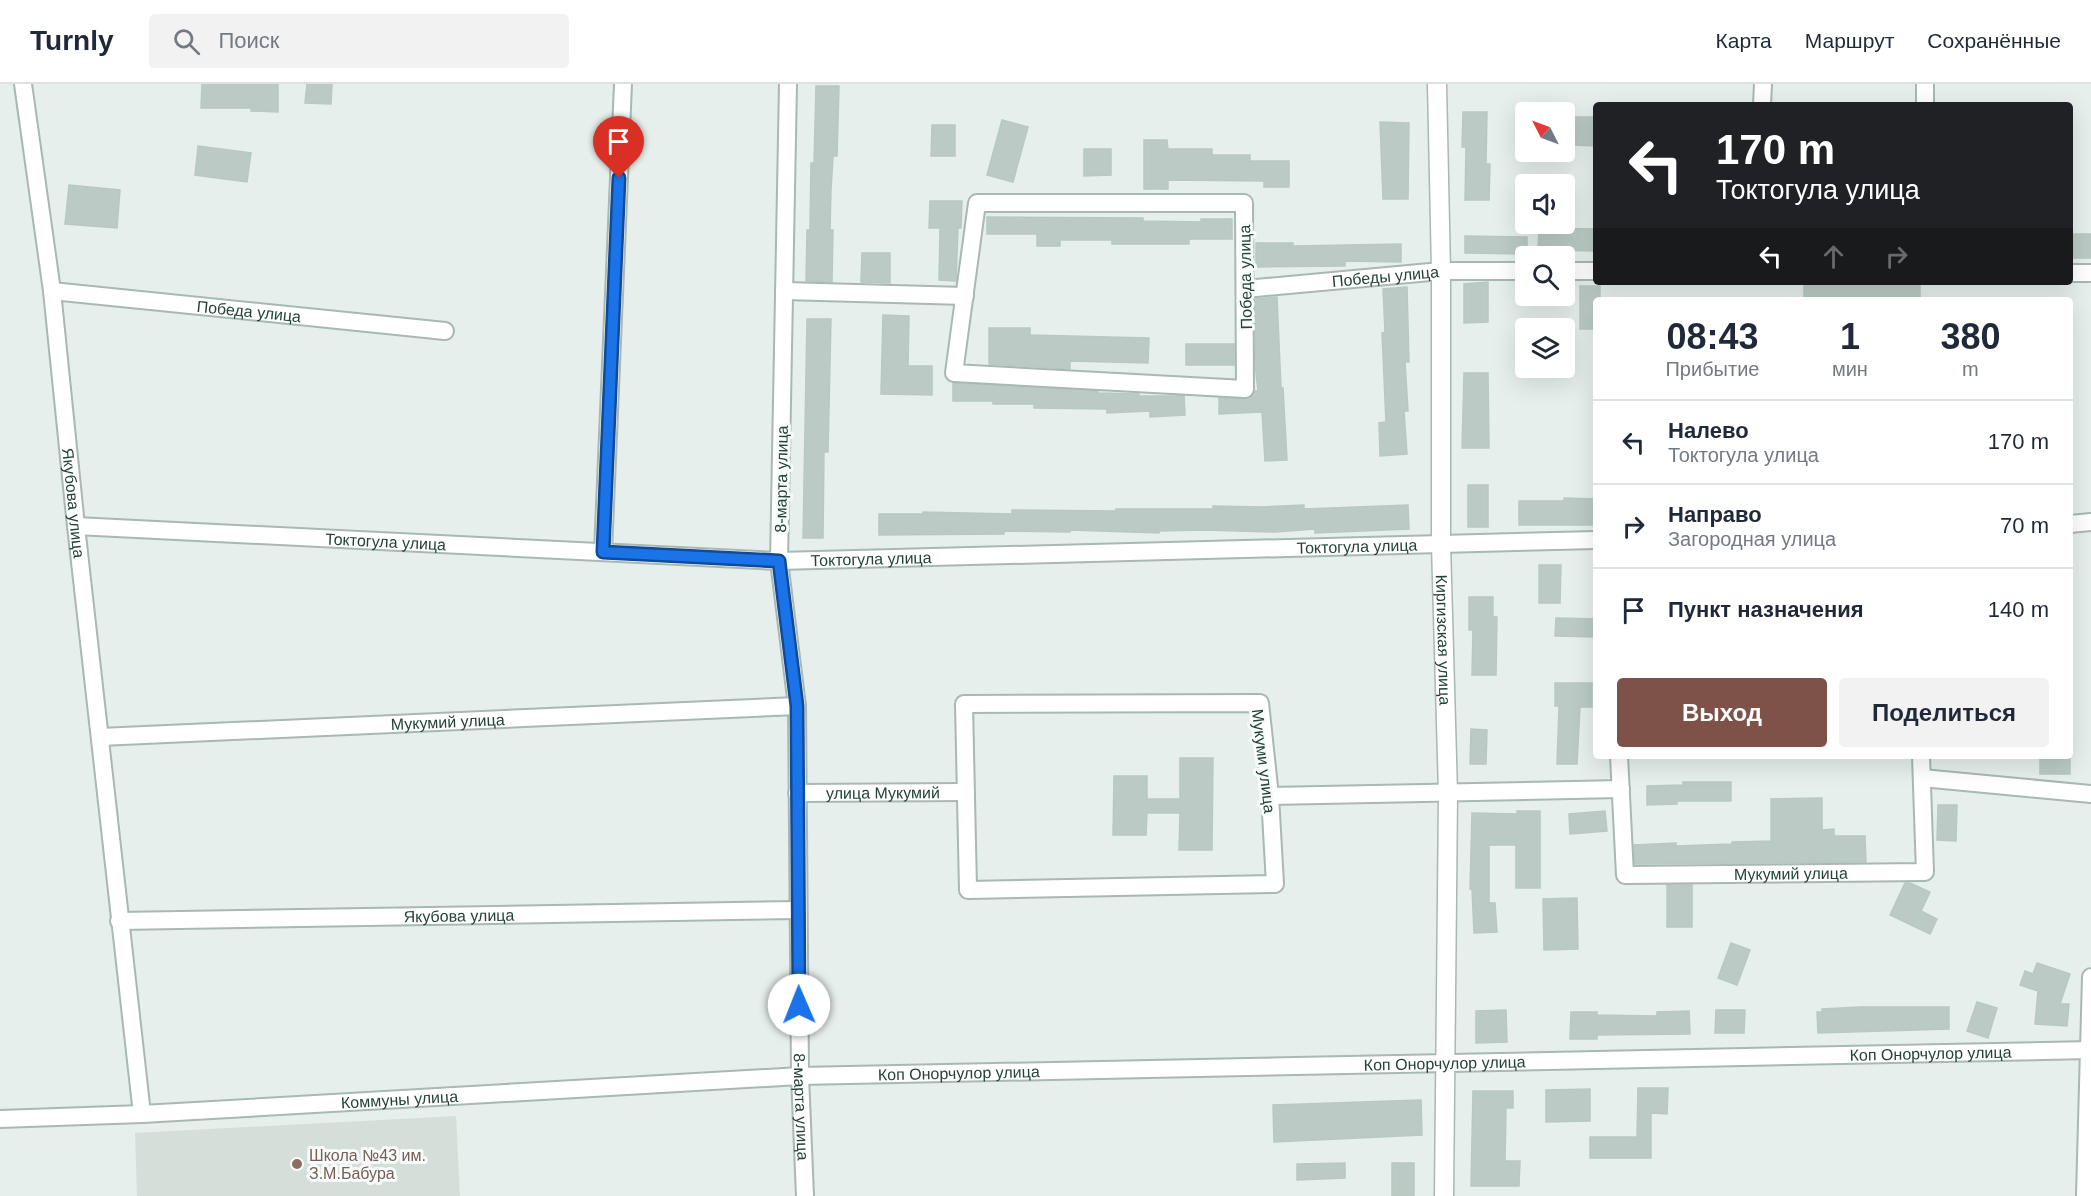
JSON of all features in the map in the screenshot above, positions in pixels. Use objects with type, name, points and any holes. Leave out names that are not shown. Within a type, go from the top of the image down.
[{"type":"street","name":"Якубова улица","points":[[23,84],[52,291],[119,921],[142,1114]]},
{"type":"street","points":[[603,552],[622,84]]},
{"type":"street","name":"8-марта улица","points":[[788,84],[779,561],[797,706],[800,1076],[804,1196]]},
{"type":"street","name":"Киргизская улица","points":[[1437,84],[1441,271],[1441,544],[1448,794],[1444,1196]]},
{"type":"street","points":[[1762,102],[1763,84]]},
{"type":"street","points":[[1925,84],[1925,102]]},
{"type":"street","name":"Победа улица","points":[[977,203],[1244,203],[1245,289],[1245,389],[954,373],[977,203]]},
{"type":"street","name":"Победы улица","points":[[1245,289],[1441,271],[1515,271]]},
{"type":"street","points":[[1575,271],[1593,272]]},
{"type":"street","points":[[2073,273],[2091,273]]},
{"type":"street","name":"Победа улица","points":[[52,291],[445,331]]},
{"type":"street","points":[[784,291],[965,296]]},
{"type":"street","points":[[2073,524],[2091,522]]},
{"type":"street","name":"Токтогула улица","points":[[76,526],[779,561],[1593,540]]},
{"type":"street","name":"Мукуми улица","points":[[1260,703],[1270,796],[1275,884],[968,891],[966,792],[964,704],[1260,703]]},
{"type":"street","name":"Мукумий улица","points":[[100,737],[797,706]]},
{"type":"street","name":"Мукумий улица","points":[[1620,759],[1625,875],[1925,872],[1921,759]]},
{"type":"street","points":[[1922,778],[2091,794]]},
{"type":"street","points":[[1270,796],[1621,789]]},
{"type":"street","name":"улица Мукумий","points":[[797,793],[966,792]]},
{"type":"street","name":"Якубова улица","points":[[119,921],[798,910]]},
{"type":"street","points":[[2085,1196],[2091,977]]},
{"type":"street","name":"Коп Онорчулор улица","points":[[800,1076],[2090,1050]]},
{"type":"street","name":"Коммуны улица","points":[[0,1119],[142,1114],[800,1076]]},
{"type":"shaded area","name":"Школа №43 им. З.М.Бабура","points":[[456,1116],[460,1196],[137,1196],[135,1133]]},
{"type":"building","points":[[202,84],[278,84],[278,112],[251,111],[251,108],[201,108]]},
{"type":"building","points":[[307,84],[332,84],[331,104],[305,103]]},
{"type":"building","points":[[816,86],[839,86],[837,156],[833,156],[831,190],[832,282],[806,281],[807,230],[810,230],[811,163],[814,163]]},
{"type":"building","points":[[1463,112],[1487,112],[1486,164],[1490,164],[1489,200],[1465,200],[1466,147],[1462,147]]},
{"type":"building","points":[[1575,117],[1593,117],[1593,146],[1575,145]]},
{"type":"building","points":[[1002,120],[1028,127],[1013,182],[987,175]]},
{"type":"building","points":[[1380,122],[1409,123],[1408,199],[1383,199]]},
{"type":"building","points":[[932,125],[955,125],[955,156],[931,156]]},
{"type":"building","points":[[1144,140],[1167,140],[1168,149],[1212,149],[1212,155],[1250,155],[1250,161],[1289,161],[1289,187],[1264,187],[1264,181],[1168,180],[1168,189],[1144,189]]},
{"type":"building","points":[[198,146],[251,153],[247,182],[195,175]]},
{"type":"building","points":[[1084,149],[1111,149],[1111,175],[1084,176]]},
{"type":"building","points":[[69,185],[120,190],[117,228],[65,224]]},
{"type":"building","points":[[930,201],[962,201],[961,228],[958,228],[956,281],[939,280],[940,228],[929,228]]},
{"type":"building","points":[[987,217],[1143,218],[1143,221],[1201,222],[1201,219],[1232,219],[1232,239],[1189,239],[1189,244],[1112,244],[1112,240],[1060,240],[1060,246],[1037,246],[1037,234],[987,234]]},
{"type":"building","points":[[1575,229],[1593,229],[1593,251],[1575,251],[1575,246],[1538,246],[1539,234],[1575,234]]},
{"type":"building","points":[[2073,234],[2091,234],[2091,258],[2073,258]]},
{"type":"building","points":[[1465,236],[1527,237],[1527,246],[1515,246],[1515,254],[1465,253]]},
{"type":"building","points":[[1256,243],[1293,243],[1293,246],[1401,244],[1401,262],[1345,261],[1345,266],[1256,267]]},
{"type":"building","points":[[862,253],[890,253],[890,283],[861,282]]},
{"type":"building","points":[[1488,282],[1488,322],[1464,323],[1464,284]]},
{"type":"building","points":[[1804,285],[1920,285],[1920,297],[1804,297]]},
{"type":"building","points":[[1580,286],[1600,286],[1600,297],[1593,297],[1593,329],[1580,329]]},
{"type":"building","points":[[1407,287],[1409,362],[1405,362],[1408,411],[1404,411],[1407,454],[1380,456],[1379,423],[1386,422],[1382,333],[1385,332],[1383,289]]},
{"type":"building","points":[[1277,297],[1287,460],[1265,461],[1262,412],[1219,414],[1219,398],[1245,399],[1258,391],[1255,364],[1255,299]]},
{"type":"building","points":[[883,315],[909,316],[908,366],[932,366],[932,395],[881,394]]},
{"type":"building","points":[[807,319],[831,319],[828,452],[824,452],[823,538],[803,538]]},
{"type":"building","points":[[989,328],[1030,328],[1030,335],[1149,338],[1148,363],[1070,361],[1070,369],[989,364]]},
{"type":"building","points":[[1186,344],[1234,344],[1234,365],[1186,365]]},
{"type":"building","points":[[1464,373],[1488,373],[1489,448],[1462,448]]},
{"type":"building","points":[[953,383],[1098,391],[1098,393],[1139,394],[1139,396],[1184,396],[1185,415],[1150,417],[1150,411],[1107,413],[1107,409],[1034,408],[1034,404],[953,401]]},
{"type":"building","points":[[1468,485],[1488,485],[1488,527],[1468,527]]},
{"type":"building","points":[[1564,498],[1593,499],[1593,525],[1519,525],[1519,501],[1564,501]]},
{"type":"building","points":[[1304,505],[1304,509],[1408,505],[1409,529],[1315,533],[1315,529],[1275,532],[1159,531],[1159,533],[1070,530],[1070,532],[1004,531],[1004,534],[879,535],[879,514],[923,514],[923,512],[1012,514],[1012,510],[1116,511],[1116,509],[1213,509],[1213,506]]},
{"type":"building","points":[[1539,565],[1561,565],[1560,603],[1539,603]]},
{"type":"building","points":[[1469,597],[1493,597],[1493,617],[1497,617],[1496,675],[1472,675],[1473,630],[1469,630]]},
{"type":"building","points":[[1556,618],[1593,619],[1593,637],[1555,636]]},
{"type":"building","points":[[1555,683],[1592,683],[1592,707],[1580,707],[1577,764],[1557,764],[1559,706],[1555,706]]},
{"type":"building","points":[[1471,729],[1487,730],[1486,764],[1470,764]]},
{"type":"building","points":[[1180,758],[1213,758],[1212,850],[1179,850],[1180,813],[1147,813],[1146,835],[1113,835],[1114,776],[1147,776],[1147,799],[1180,799]]},
{"type":"building","points":[[2040,759],[2070,759],[2070,774],[2040,774]]},
{"type":"building","points":[[1683,782],[1731,782],[1731,801],[1677,801],[1677,804],[1647,805],[1647,786],[1683,785]]},
{"type":"building","points":[[1822,798],[1822,830],[1834,829],[1834,836],[1865,836],[1866,862],[1635,864],[1634,845],[1676,843],[1676,846],[1771,841],[1771,799]]},
{"type":"building","points":[[1938,805],[1957,805],[1956,841],[1937,840]]},
{"type":"building","points":[[1517,811],[1540,811],[1540,888],[1516,888],[1516,845],[1489,845],[1489,903],[1495,903],[1497,932],[1474,933],[1472,889],[1470,889],[1472,813],[1517,814]]},
{"type":"building","points":[[1605,811],[1607,831],[1570,834],[1569,814]]},
{"type":"building","points":[[1905,883],[1930,892],[1921,911],[1937,919],[1930,934],[1890,915]]},
{"type":"building","points":[[1667,885],[1692,885],[1692,927],[1667,927]]},
{"type":"building","points":[[1577,898],[1578,949],[1544,950],[1543,899]]},
{"type":"building","points":[[1731,943],[1750,950],[1737,985],[1718,978]]},
{"type":"building","points":[[2037,963],[2070,974],[2060,1004],[2069,1004],[2067,1026],[2035,1024],[2038,991],[2020,985],[2025,971],[2033,974]]},
{"type":"building","points":[[1977,1002],[1997,1008],[1988,1038],[1967,1031]]},
{"type":"building","points":[[1949,1007],[1949,1029],[1818,1033],[1817,1012],[1822,1012],[1822,1009]]},
{"type":"building","points":[[1506,1010],[1507,1042],[1476,1043],[1476,1011]]},
{"type":"building","points":[[1716,1010],[1745,1010],[1744,1033],[1715,1033]]},
{"type":"building","points":[[1689,1011],[1690,1034],[1597,1035],[1597,1039],[1570,1039],[1571,1012],[1657,1016],[1657,1012]]},
{"type":"building","points":[[1638,1088],[1668,1088],[1667,1114],[1651,1113],[1651,1158],[1590,1158],[1590,1137],[1637,1137]]},
{"type":"building","points":[[1590,1089],[1590,1121],[1546,1122],[1546,1090]]},
{"type":"building","points":[[1473,1091],[1513,1091],[1513,1108],[1506,1108],[1505,1161],[1520,1161],[1519,1186],[1471,1186]]},
{"type":"building","points":[[1421,1100],[1422,1135],[1274,1142],[1273,1105]]},
{"type":"building","points":[[1345,1163],[1345,1178],[1297,1180],[1297,1164]]},
{"type":"building","points":[[1392,1163],[1414,1163],[1414,1196],[1392,1196]]},
{"type":"place","name":"Школа №43 им. З.М.Бабура","points":[[297,1164]]},
{"type":"route","points":[[619,178],[603,552],[779,561],[797,706],[799,1005]]}]
